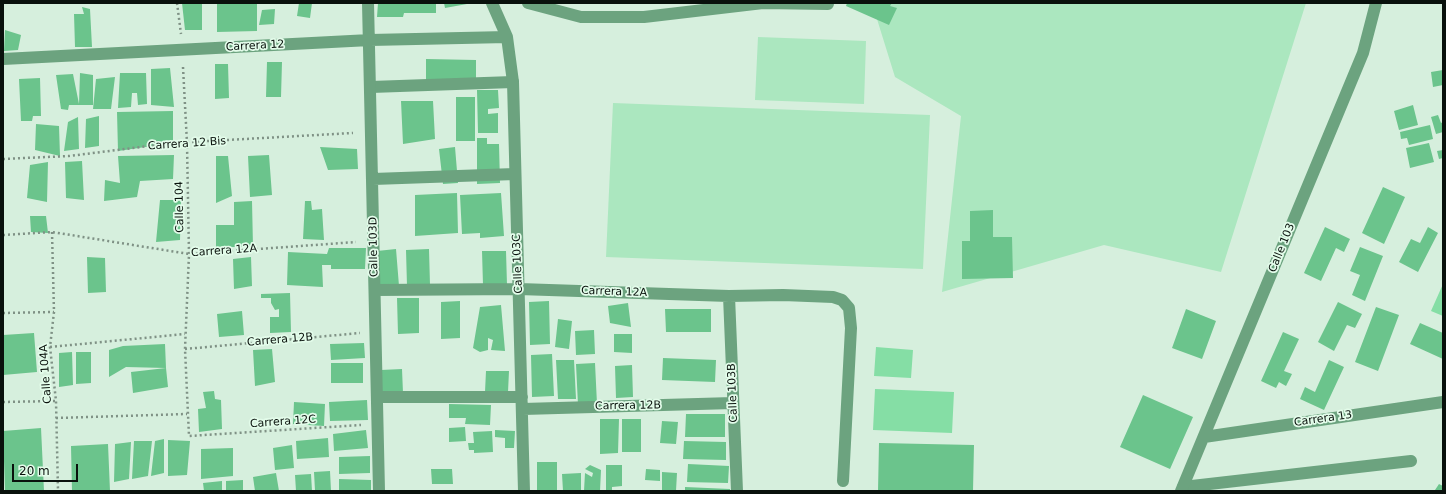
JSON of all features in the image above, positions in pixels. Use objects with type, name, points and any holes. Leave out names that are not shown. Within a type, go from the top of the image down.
[{"type":"street","name":"Calle 103D","points":[[368,3],[379,491]]},
{"type":"street","name":"Calle 103C","points":[[492,3],[507,38],[514,82],[515,174],[523,403],[524,491]]},
{"type":"street","points":[[528,3],[581,17],[644,17],[763,4],[828,4]]},
{"type":"street","name":"Calle 103","points":[[1182,489],[1363,53],[1376,3]]},
{"type":"street","name":"Carrera 12","points":[[3,59],[370,40],[507,38]]},
{"type":"street","points":[[371,87],[514,82]]},
{"type":"street","points":[[373,179],[515,174]]},
{"type":"street","name":"Carrera 12A","points":[[375,290],[519,288],[729,296],[783,295],[833,297],[842,300],[849,308],[851,328],[842,482]]},
{"type":"street","name":"Calle 103B","points":[[729,296],[737,491]]},
{"type":"street","name":"Carrera 12B","points":[[377,397],[523,403],[733,403]]},
{"type":"street","name":"Carrera 13","points":[[1204,437],[1443,402]]},
{"type":"street","points":[[1182,489],[1411,461]]},
{"type":"path","name":"Calle 104","points":[[177,3],[183,50],[187,143],[189,254],[185,349],[189,436]]},
{"type":"path","name":"Carrera 12 Bis","points":[[3,159],[69,156],[173,143],[372,132]]},
{"type":"path","name":"Carrera 12A","points":[[3,235],[52,232],[189,254],[374,241]]},
{"type":"path","name":"Calle 104A","points":[[52,232],[54,312],[50,347],[56,401],[58,491]]},
{"type":"path","points":[[3,313],[54,312]]},
{"type":"path","name":"Carrera 12B","points":[[185,349],[376,331]]},
{"type":"path","points":[[50,347],[186,334]]},
{"type":"path","points":[[3,402],[56,401]]},
{"type":"path","points":[[56,418],[187,414]]},
{"type":"path","name":"Carrera 12C","points":[[189,436],[378,424]]},
{"type":"shaded area","points":[[872,3],[1306,3],[1221,272],[1104,245],[942,292],[961,116],[895,77]]},
{"type":"shaded area","points":[[758,37],[866,41],[864,104],[755,100]]},
{"type":"shaded area","points":[[613,103],[930,115],[923,269],[606,257]]},
{"type":"shaded area","points":[[1443,284],[1443,316],[1431,311]]},
{"type":"shaded area","points":[[876,347],[913,350],[911,378],[874,376]]},
{"type":"shaded area","points":[[875,389],[954,392],[952,433],[873,430]]},
{"type":"building","points":[[182,3],[202,3],[202,30],[185,30]]},
{"type":"building","points":[[217,3],[257,3],[257,31],[217,32]]},
{"type":"building","points":[[299,3],[312,3],[310,18],[297,16]]},
{"type":"building","points":[[378,3],[436,3],[436,13],[404,13],[403,17],[377,17]]},
{"type":"building","points":[[444,3],[467,3],[467,4],[445,8]]},
{"type":"building","points":[[847,3],[892,3],[890,6],[897,8],[889,25],[846,6]]},
{"type":"building","points":[[82,7],[90,9],[92,47],[75,47],[74,14],[84,14]]},
{"type":"building","points":[[275,9],[274,24],[259,25],[262,10]]},
{"type":"building","points":[[5,30],[21,35],[18,50],[4,51]]},
{"type":"building","points":[[426,59],[476,60],[476,80],[426,80]]},
{"type":"building","points":[[267,62],[282,62],[281,97],[266,97]]},
{"type":"building","points":[[215,64],[228,64],[229,98],[215,99]]},
{"type":"building","points":[[170,68],[174,107],[151,105],[151,69]]},
{"type":"building","points":[[1443,70],[1443,85],[1433,87],[1431,72]]},
{"type":"building","points":[[80,73],[93,75],[93,105],[69,105],[68,110],[61,109],[56,75],[73,74],[79,104]]},
{"type":"building","points":[[120,73],[146,73],[147,104],[138,105],[137,93],[132,93],[131,107],[118,108]]},
{"type":"building","points":[[115,77],[111,109],[93,109],[96,79]]},
{"type":"building","points":[[40,78],[41,116],[33,116],[32,121],[21,121],[19,79]]},
{"type":"building","points":[[477,90],[498,90],[499,108],[488,109],[488,114],[498,113],[498,133],[478,133]]},
{"type":"building","points":[[456,97],[475,97],[475,141],[456,141]]},
{"type":"building","points":[[401,101],[433,101],[435,139],[403,144]]},
{"type":"building","points":[[1413,105],[1418,125],[1399,130],[1394,111]]},
{"type":"building","points":[[173,111],[173,143],[118,151],[117,112]]},
{"type":"building","points":[[1438,115],[1441,123],[1443,122],[1443,132],[1436,134],[1431,117]]},
{"type":"building","points":[[99,116],[99,146],[85,148],[86,119]]},
{"type":"building","points":[[78,117],[79,149],[64,151],[68,122]]},
{"type":"building","points":[[36,124],[59,126],[60,156],[35,150]]},
{"type":"building","points":[[1430,125],[1433,139],[1409,145],[1407,138],[1401,139],[1400,132]]},
{"type":"building","points":[[477,138],[487,138],[487,144],[499,144],[500,183],[477,184]]},
{"type":"building","points":[[1429,143],[1434,162],[1410,168],[1406,148]]},
{"type":"building","points":[[320,147],[357,149],[358,169],[328,170]]},
{"type":"building","points":[[455,147],[458,183],[443,184],[439,149]]},
{"type":"building","points":[[1443,150],[1443,158],[1439,159],[1437,151]]},
{"type":"building","points":[[174,155],[173,179],[140,181],[137,197],[104,201],[105,180],[120,183],[118,156]]},
{"type":"building","points":[[269,155],[272,195],[250,197],[248,156]]},
{"type":"building","points":[[216,156],[228,156],[232,196],[216,203]]},
{"type":"building","points":[[82,161],[84,200],[66,198],[65,162]]},
{"type":"building","points":[[48,162],[47,202],[27,198],[30,165]]},
{"type":"building","points":[[1383,187],[1405,197],[1384,244],[1362,233]]},
{"type":"building","points":[[457,193],[458,233],[415,236],[415,195]]},
{"type":"building","points":[[501,193],[504,236],[480,238],[480,233],[462,234],[460,195]]},
{"type":"building","points":[[160,200],[181,200],[180,240],[156,242]]},
{"type":"building","points":[[252,201],[253,247],[216,247],[216,225],[234,225],[234,202]]},
{"type":"building","points":[[305,201],[311,201],[312,210],[322,209],[324,240],[303,239]]},
{"type":"building","points":[[993,210],[993,237],[1012,237],[1013,278],[962,279],[962,241],[970,241],[970,211]]},
{"type":"building","points":[[30,216],[46,216],[48,233],[31,232]]},
{"type":"building","points":[[1325,227],[1350,239],[1344,252],[1336,248],[1321,281],[1304,273]]},
{"type":"building","points":[[1428,227],[1438,233],[1418,272],[1399,262],[1411,239],[1420,243]]},
{"type":"building","points":[[1360,247],[1383,256],[1365,301],[1352,295],[1360,275],[1350,271]]},
{"type":"building","points":[[329,248],[366,248],[365,269],[331,269],[331,265],[322,265],[323,287],[287,285],[288,252],[327,254]]},
{"type":"building","points":[[396,249],[399,286],[380,287],[377,251]]},
{"type":"building","points":[[429,249],[430,285],[407,286],[406,250]]},
{"type":"building","points":[[482,251],[506,251],[507,285],[483,285]]},
{"type":"building","points":[[87,257],[105,258],[106,292],[88,293]]},
{"type":"building","points":[[251,257],[252,286],[234,289],[233,259]]},
{"type":"building","points":[[290,293],[291,332],[270,333],[270,317],[279,317],[279,309],[275,310],[271,303],[271,298],[261,298],[261,294]]},
{"type":"building","points":[[397,298],[419,298],[419,333],[398,334]]},
{"type":"building","points":[[460,301],[460,338],[441,339],[441,302]]},
{"type":"building","points":[[549,301],[550,344],[530,345],[529,302]]},
{"type":"building","points":[[1338,302],[1362,314],[1355,328],[1347,325],[1334,351],[1318,342]]},
{"type":"building","points":[[628,303],[631,327],[610,323],[608,306]]},
{"type":"building","points":[[501,305],[505,351],[491,350],[493,340],[488,338],[488,350],[480,352],[473,348],[480,307]]},
{"type":"building","points":[[1376,307],[1399,315],[1378,371],[1355,362]]},
{"type":"building","points":[[665,309],[711,309],[711,332],[666,332]]},
{"type":"building","points":[[1186,309],[1216,321],[1202,359],[1172,348]]},
{"type":"building","points":[[242,311],[244,335],[219,337],[217,314]]},
{"type":"building","points":[[558,319],[572,321],[569,349],[555,347]]},
{"type":"building","points":[[1420,323],[1443,333],[1443,359],[1410,344]]},
{"type":"building","points":[[594,330],[595,354],[576,355],[575,331]]},
{"type":"building","points":[[1283,332],[1299,339],[1284,371],[1292,374],[1286,386],[1279,382],[1276,388],[1261,381]]},
{"type":"building","points":[[34,333],[37,372],[3,375],[3,335]]},
{"type":"building","points":[[614,334],[632,334],[632,353],[614,352]]},
{"type":"building","points":[[364,343],[365,358],[331,360],[330,344]]},
{"type":"building","points":[[165,344],[166,368],[126,367],[109,377],[109,350],[123,346]]},
{"type":"building","points":[[272,349],[275,382],[255,386],[253,350]]},
{"type":"building","points":[[72,352],[73,385],[59,387],[59,353]]},
{"type":"building","points":[[76,352],[91,352],[91,383],[76,384]]},
{"type":"building","points":[[552,354],[554,396],[532,397],[531,355]]},
{"type":"building","points":[[663,358],[716,360],[715,382],[662,380]]},
{"type":"building","points":[[556,360],[574,360],[576,399],[558,399]]},
{"type":"building","points":[[1329,360],[1344,367],[1324,410],[1300,399],[1305,387],[1315,392]]},
{"type":"building","points":[[331,363],[363,363],[363,383],[331,383]]},
{"type":"building","points":[[595,363],[597,404],[578,405],[576,364]]},
{"type":"building","points":[[632,365],[633,397],[616,398],[615,366]]},
{"type":"building","points":[[166,368],[168,387],[133,393],[131,372]]},
{"type":"building","points":[[402,369],[403,393],[382,394],[381,370]]},
{"type":"building","points":[[486,371],[509,371],[508,392],[485,392]]},
{"type":"building","points":[[214,391],[215,399],[221,400],[222,429],[199,432],[198,409],[206,408],[203,392]]},
{"type":"building","points":[[1143,395],[1193,417],[1170,469],[1120,447]]},
{"type":"building","points":[[367,400],[368,420],[330,421],[329,402]]},
{"type":"building","points":[[294,402],[325,404],[324,426],[293,424]]},
{"type":"building","points":[[449,404],[491,405],[490,425],[465,424],[466,418],[449,418]]},
{"type":"building","points":[[686,414],[725,414],[725,437],[685,437]]},
{"type":"building","points":[[600,419],[619,419],[618,453],[600,454]]},
{"type":"building","points":[[622,419],[641,419],[641,452],[622,452]]},
{"type":"building","points":[[662,421],[678,422],[676,444],[660,443]]},
{"type":"building","points":[[465,427],[466,441],[449,442],[449,428]]},
{"type":"building","points":[[41,428],[44,491],[5,491],[3,431]]},
{"type":"building","points":[[366,430],[368,448],[334,451],[333,434]]},
{"type":"building","points":[[495,430],[515,431],[514,448],[505,448],[505,438],[495,437]]},
{"type":"building","points":[[492,431],[493,452],[474,453],[474,450],[469,450],[468,443],[474,443],[473,432]]},
{"type":"building","points":[[328,438],[329,457],[297,459],[296,441]]},
{"type":"building","points":[[164,439],[164,473],[151,476],[155,441]]},
{"type":"building","points":[[168,440],[190,441],[187,475],[168,476]]},
{"type":"building","points":[[134,441],[152,441],[148,476],[132,479]]},
{"type":"building","points":[[684,441],[726,442],[726,460],[683,459]]},
{"type":"building","points":[[131,442],[129,479],[114,482],[115,444]]},
{"type":"building","points":[[879,443],[974,445],[973,491],[878,491]]},
{"type":"building","points":[[108,444],[110,491],[72,491],[71,446]]},
{"type":"building","points":[[292,445],[294,468],[275,470],[273,448]]},
{"type":"building","points":[[233,448],[233,476],[201,479],[201,449]]},
{"type":"building","points":[[370,456],[370,473],[339,474],[339,457]]},
{"type":"building","points":[[537,462],[557,462],[557,491],[537,491]]},
{"type":"building","points":[[688,464],[729,466],[728,483],[687,482]]},
{"type":"building","points":[[590,465],[601,470],[600,491],[584,491],[585,473],[592,477],[593,473],[585,469]]},
{"type":"building","points":[[606,465],[622,465],[622,486],[612,487],[612,491],[606,491]]},
{"type":"building","points":[[431,469],[452,469],[453,484],[432,484]]},
{"type":"building","points":[[646,469],[660,470],[660,481],[645,480]]},
{"type":"building","points":[[330,471],[331,491],[315,491],[314,472]]},
{"type":"building","points":[[662,472],[677,473],[676,491],[662,491]]},
{"type":"building","points":[[276,473],[279,491],[255,491],[253,477]]},
{"type":"building","points":[[581,473],[581,491],[563,491],[562,474]]},
{"type":"building","points":[[311,474],[312,491],[296,491],[295,475]]},
{"type":"building","points":[[339,479],[371,480],[371,491],[339,491]]},
{"type":"building","points":[[243,480],[243,491],[226,491],[226,481]]},
{"type":"building","points":[[222,481],[222,491],[204,491],[203,483]]},
{"type":"building","points":[[1439,484],[1443,486],[1443,491],[1435,490]]},
{"type":"building","points":[[685,487],[730,489],[730,491],[685,491]]}]
